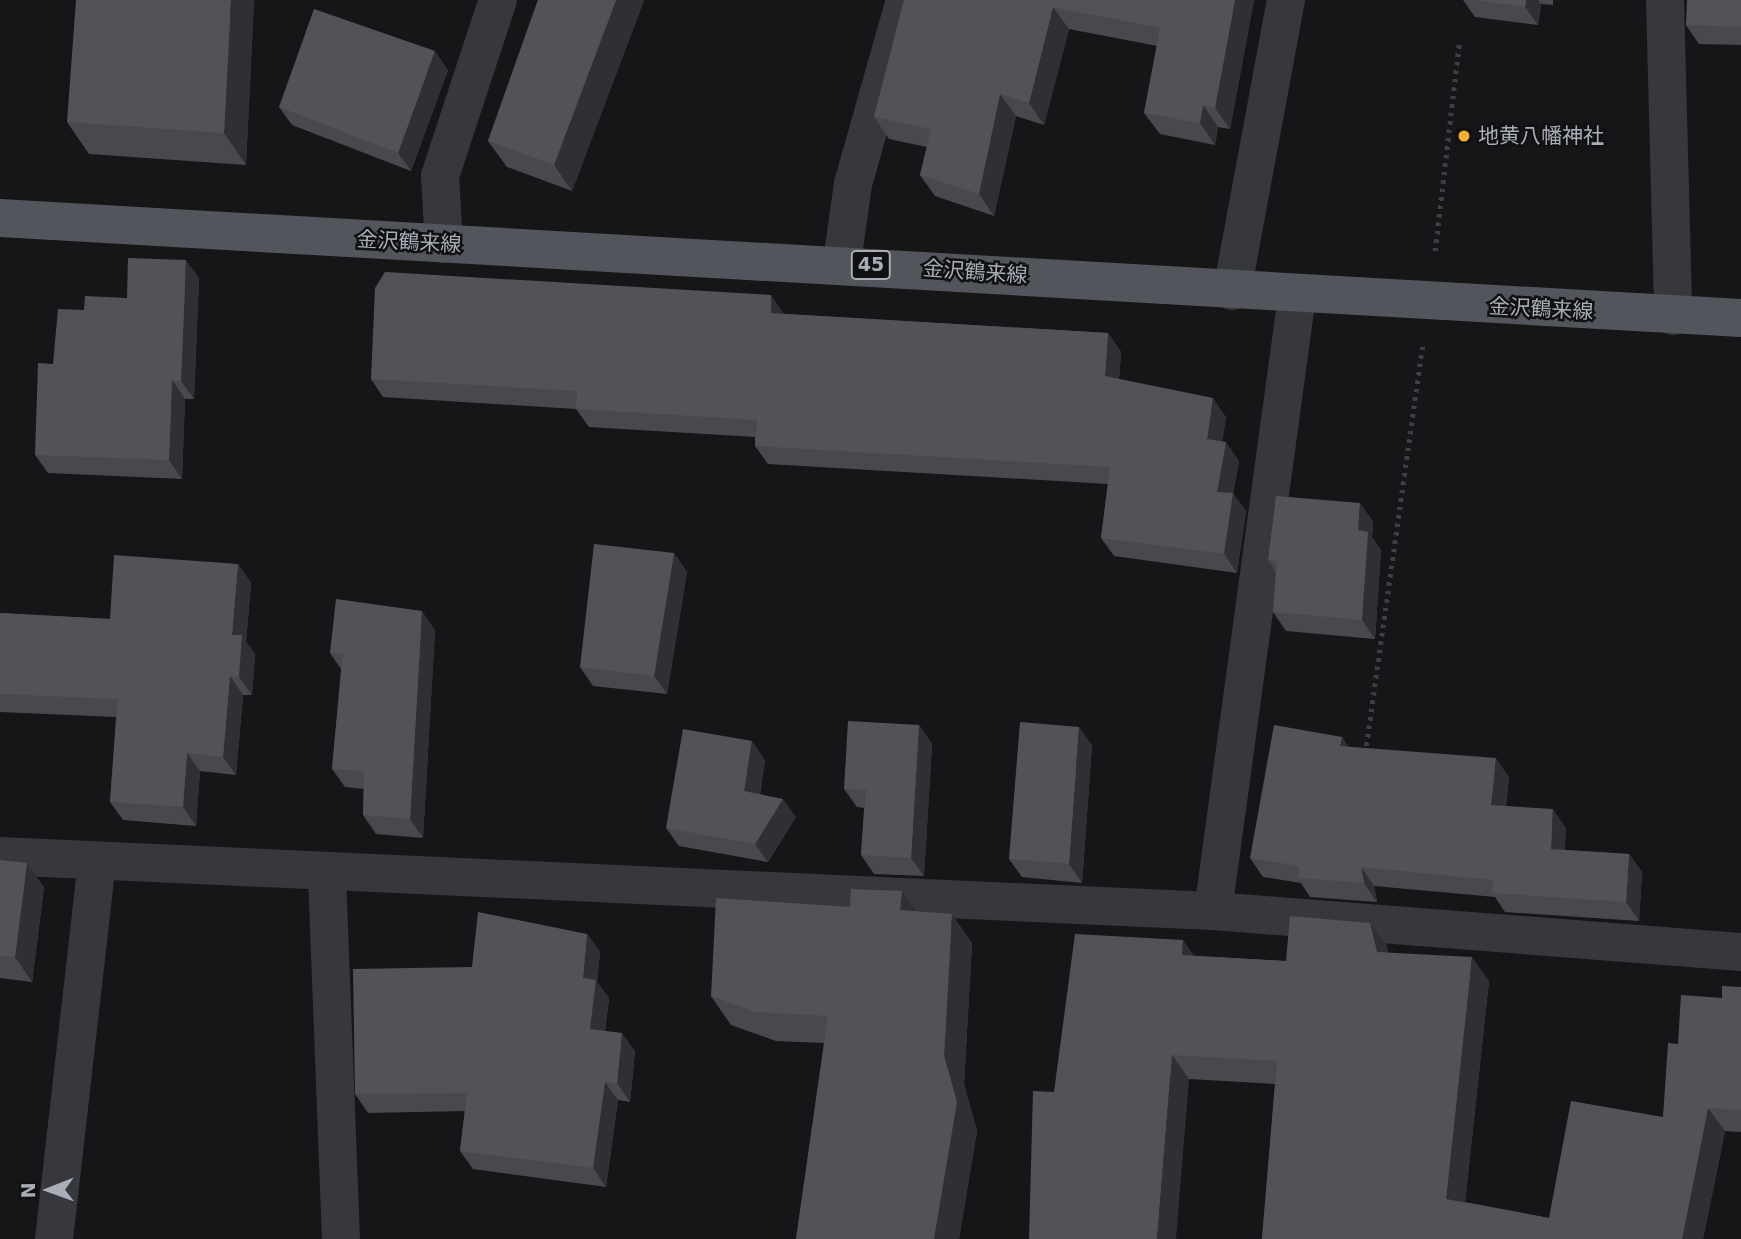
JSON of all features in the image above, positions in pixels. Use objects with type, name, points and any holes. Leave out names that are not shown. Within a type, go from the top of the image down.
[{"type":"main road","name":"金沢鶴来線","points":[[0,218],[444,244],[842,262],[1297,296],[1741,318]]},
{"type":"street","points":[[444,244],[440,176],[498,0]]},
{"type":"street","points":[[842,262],[853,184],[905,0]]},
{"type":"street","points":[[1232,290],[1286,0]]},
{"type":"street","points":[[1665,0],[1673,316]]},
{"type":"street","points":[[1213,911],[1297,296]]},
{"type":"street","points":[[0,856],[327,875],[1213,911],[1741,952]]},
{"type":"street","points":[[54,1239],[97,862]]},
{"type":"street","points":[[327,875],[341,1239]]},
{"type":"path","points":[[1362,770],[1429,303],[1459,43]]},
{"type":"building","points":[[76,0],[231,0],[224,133],[67,122]]},
{"type":"building","points":[[538,0],[616,0],[554,165],[488,141]]},
{"type":"building","points":[[904,0],[1235,0],[1215,108],[1203,105],[1200,123],[1144,113],[1160,28],[1053,7],[1029,103],[1000,94],[979,194],[920,175],[931,129],[874,117]]},
{"type":"building","points":[[1475,0],[1526,0],[1525,7]]},
{"type":"building","points":[[1687,0],[1741,0],[1741,27],[1686,25]]},
{"type":"building","points":[[314,9],[435,51],[398,153],[279,107]]},
{"type":"building","points":[[128,258],[186,260],[181,381],[172,380],[169,460],[35,455],[38,363],[53,364],[58,309],[84,310],[85,296],[127,298]]},
{"type":"building","points":[[385,272],[771,295],[771,313],[1108,333],[1105,376],[1213,398],[1207,439],[1226,442],[1217,492],[1233,493],[1224,554],[1101,538],[1110,467],[755,446],[757,420],[576,409],[577,391],[371,379],[375,288]]},
{"type":"building","points":[[1276,496],[1360,503],[1358,530],[1368,532],[1362,620],[1273,612],[1277,561],[1268,560]]},
{"type":"building","points":[[594,544],[674,553],[654,676],[580,667]]},
{"type":"building","points":[[114,555],[238,564],[232,635],[242,635],[239,677],[230,676],[223,757],[187,753],[183,807],[110,802],[118,699],[0,694],[0,613],[110,619]]},
{"type":"building","points":[[336,599],[422,611],[410,819],[363,815],[364,771],[332,769],[343,654],[330,653]]},
{"type":"building","points":[[848,721],[919,725],[911,858],[861,855],[866,790],[844,789]]},
{"type":"building","points":[[1020,722],[1079,727],[1069,864],[1009,859]]},
{"type":"building","points":[[1274,725],[1342,737],[1340,746],[1496,758],[1491,805],[1553,809],[1551,849],[1629,854],[1626,902],[1492,893],[1493,880],[1361,867],[1364,883],[1298,878],[1299,866],[1250,858]]},
{"type":"building","points":[[683,729],[752,741],[744,791],[783,799],[755,844],[666,828]]},
{"type":"building","points":[[0,860],[27,863],[15,957],[0,956]]},
{"type":"building","points":[[851,889],[902,891],[900,910],[952,914],[944,1055],[957,1102],[934,1239],[796,1239],[828,1016],[756,1012],[711,996],[716,898],[850,907]]},
{"type":"building","points":[[478,912],[587,934],[583,978],[596,980],[590,1029],[622,1033],[617,1083],[605,1082],[593,1168],[460,1151],[467,1093],[355,1094],[353,969],[472,967]]},
{"type":"building","points":[[1290,916],[1370,923],[1377,952],[1472,957],[1446,1199],[1549,1218],[1571,1101],[1663,1117],[1668,1043],[1678,1044],[1681,995],[1722,998],[1722,986],[1741,987],[1741,1110],[1708,1108],[1682,1239],[1262,1239],[1277,1061],[1172,1055],[1157,1239],[1029,1239],[1033,1091],[1054,1092],[1075,934],[1183,940],[1182,955],[1286,961]]},
{"type":"place","name":"地黄八幡神社","points":[[1464,136]]}]
